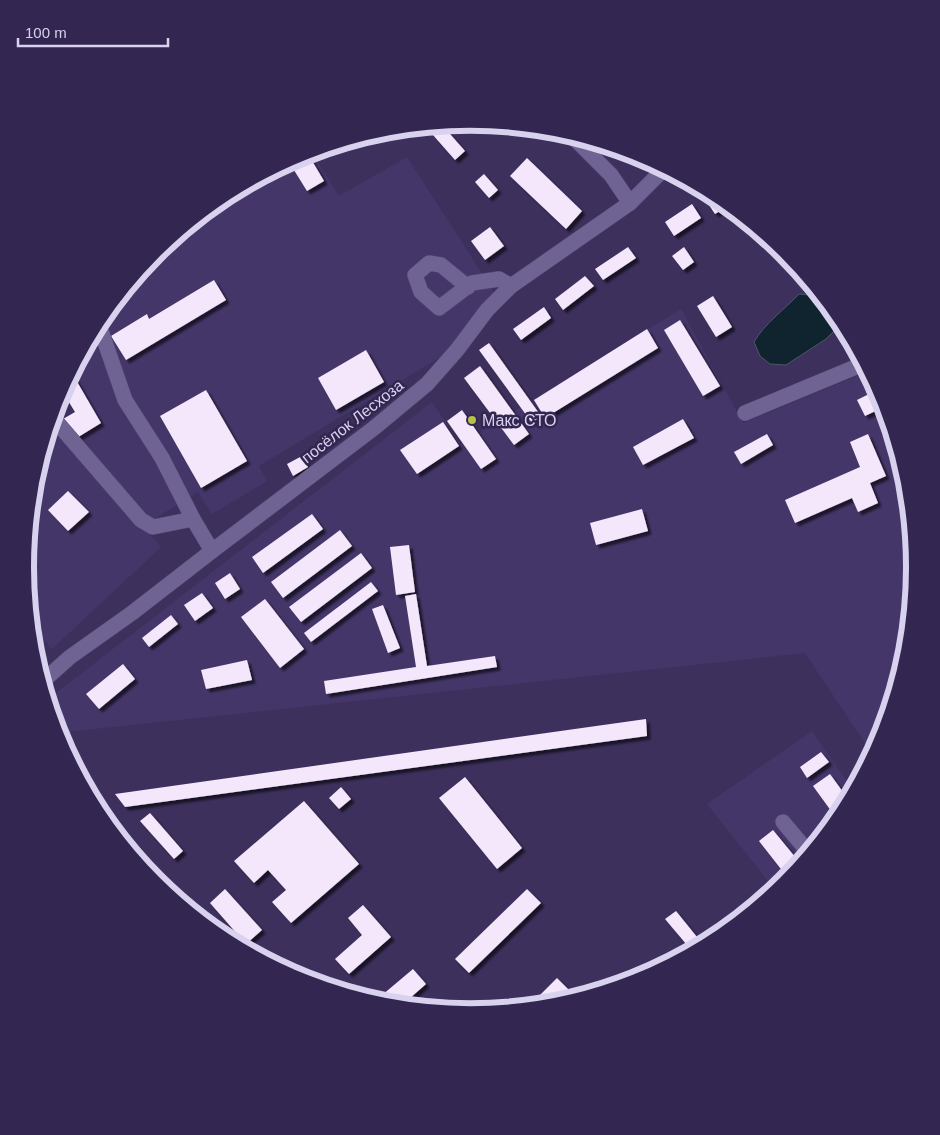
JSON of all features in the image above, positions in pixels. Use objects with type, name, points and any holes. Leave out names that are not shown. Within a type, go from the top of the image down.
[{"type":"street","points":[[582,146],[611,175],[630,202]]},
{"type":"street","name":"посёлок Лесхоза","points":[[48,677],[70,657],[132,613],[374,428],[427,384],[457,350],[487,310],[511,286],[630,202],[659,174]]},
{"type":"street","points":[[468,287],[472,284],[499,279],[511,286]]},
{"type":"street","points":[[101,334],[125,400],[162,458],[193,519],[212,551]]},
{"type":"street","points":[[745,413],[857,367]]},
{"type":"street","points":[[58,425],[141,520],[153,527],[193,519]]},
{"type":"street","points":[[784,822],[804,847]]},
{"type":"shaded area","points":[[407,157],[494,292],[449,352],[259,466],[267,481],[212,514],[198,492],[149,522],[75,439],[101,422],[76,381],[92,349],[124,302],[162,259],[204,221],[277,176],[316,159],[339,196]]},
{"type":"shaded area","points":[[681,309],[743,423],[861,375],[883,427],[898,482],[903,511],[906,568],[903,624],[898,653],[883,708],[867,747],[805,653],[66,732],[53,695],[432,402],[461,444]]},
{"type":"shaded area","points":[[56,431],[161,547],[52,649],[39,633],[34,568],[37,511],[42,482]]},
{"type":"shaded area","points":[[812,731],[849,784],[816,833],[770,884],[707,804]]},
{"type":"water","points":[[799,294],[811,296],[836,329],[826,339],[786,365],[770,364],[760,356],[754,342],[769,323]]},
{"type":"building","points":[[448,132],[465,151],[455,160],[433,135],[436,133]]},
{"type":"building","points":[[527,158],[582,211],[566,229],[510,176]]},
{"type":"building","points":[[312,161],[324,181],[307,191],[293,169]]},
{"type":"building","points":[[484,174],[498,190],[489,198],[475,182]]},
{"type":"building","points":[[707,202],[720,211],[715,214]]},
{"type":"building","points":[[692,204],[701,218],[674,236],[665,222]]},
{"type":"building","points":[[490,227],[504,246],[485,260],[471,241]]},
{"type":"building","points":[[628,247],[636,258],[603,280],[595,269]]},
{"type":"building","points":[[684,247],[694,262],[683,270],[672,256]]},
{"type":"building","points":[[585,276],[594,286],[563,310],[555,299]]},
{"type":"building","points":[[214,280],[226,300],[126,360],[111,336],[147,314],[149,319]]},
{"type":"building","points":[[713,296],[732,327],[716,337],[697,306]]},
{"type":"building","points":[[544,307],[551,318],[521,340],[513,329]]},
{"type":"building","points":[[680,320],[720,386],[703,396],[664,330]]},
{"type":"building","points":[[647,329],[658,348],[545,418],[534,400]]},
{"type":"building","points":[[489,343],[541,416],[532,423],[479,350]]},
{"type":"building","points":[[366,350],[384,382],[336,410],[318,378]]},
{"type":"building","points":[[480,366],[529,434],[514,445],[464,378]]},
{"type":"building","points":[[76,381],[101,423],[75,439],[63,419],[75,412],[68,400]]},
{"type":"building","points":[[206,390],[247,461],[201,488],[160,416]]},
{"type":"building","points":[[870,394],[877,410],[865,416],[857,400]]},
{"type":"building","points":[[462,410],[496,459],[481,469],[447,421]]},
{"type":"building","points":[[683,419],[694,438],[643,465],[633,447]]},
{"type":"building","points":[[443,422],[459,446],[417,474],[400,450]]},
{"type":"building","points":[[767,434],[773,445],[741,464],[734,452]]},
{"type":"building","points":[[868,434],[886,476],[870,483],[878,503],[858,512],[852,498],[795,523],[785,500],[860,467],[850,442]]},
{"type":"building","points":[[302,456],[308,467],[293,476],[287,464]]},
{"type":"building","points":[[68,491],[89,512],[68,531],[48,510]]},
{"type":"building","points":[[642,509],[648,531],[596,545],[590,523]]},
{"type":"building","points":[[312,514],[323,529],[263,573],[252,557]]},
{"type":"building","points":[[340,530],[352,546],[283,598],[271,582]]},
{"type":"building","points":[[409,545],[415,592],[396,595],[390,547]]},
{"type":"building","points":[[361,553],[372,568],[301,622],[289,607]]},
{"type":"building","points":[[230,573],[240,589],[225,599],[215,583]]},
{"type":"building","points":[[371,582],[378,591],[311,642],[304,633]]},
{"type":"building","points":[[202,593],[213,608],[195,621],[184,605]]},
{"type":"building","points":[[416,594],[427,666],[495,656],[497,667],[326,694],[324,681],[416,667],[405,596]]},
{"type":"building","points":[[265,599],[304,649],[280,668],[241,617]]},
{"type":"building","points":[[383,605],[400,648],[388,653],[372,609]]},
{"type":"building","points":[[171,615],[178,624],[149,647],[142,638]]},
{"type":"building","points":[[247,660],[252,680],[206,689],[201,670]]},
{"type":"building","points":[[123,664],[135,679],[99,709],[86,694]]},
{"type":"building","points":[[646,719],[647,736],[125,807],[115,794]]},
{"type":"building","points":[[821,752],[829,762],[807,778],[800,767]]},
{"type":"building","points":[[830,774],[844,793],[832,812],[813,786]]},
{"type":"building","points":[[465,777],[522,848],[497,869],[439,798]]},
{"type":"building","points":[[341,787],[351,799],[339,809],[329,798]]},
{"type":"building","points":[[304,801],[359,864],[291,923],[272,902],[286,890],[268,870],[254,883],[234,861]]},
{"type":"building","points":[[150,813],[183,851],[174,859],[140,821]]},
{"type":"building","points":[[773,830],[796,858],[783,871],[759,841]]},
{"type":"building","points":[[225,889],[262,930],[248,942],[241,938],[210,903]]},
{"type":"building","points":[[527,889],[541,903],[469,973],[455,959]]},
{"type":"building","points":[[363,905],[391,937],[349,974],[335,959],[362,935],[348,918]]},
{"type":"building","points":[[676,911],[697,937],[687,945],[665,919]]},
{"type":"building","points":[[413,969],[426,984],[409,999],[383,995]]},
{"type":"building","points":[[557,978],[571,992],[539,998]]},
{"type":"place","name":"Макс СТО","points":[[472,420]]}]
